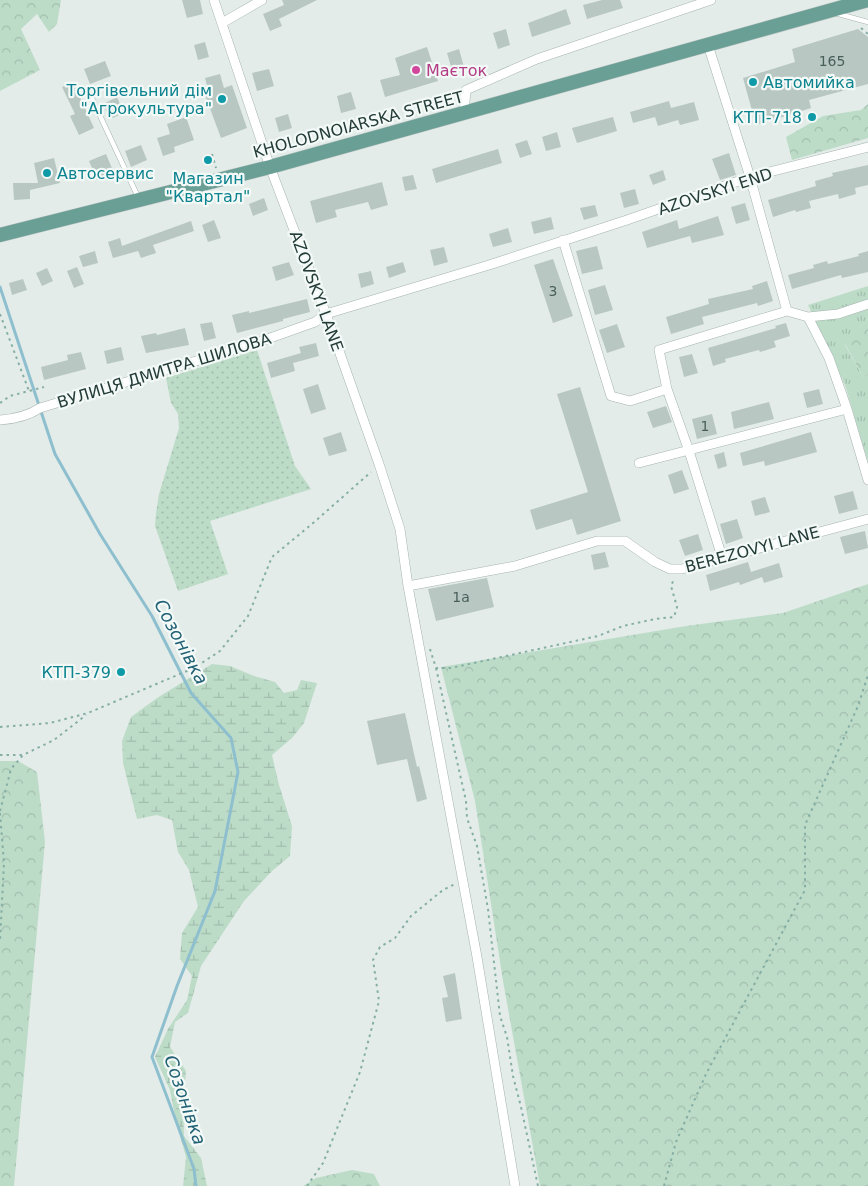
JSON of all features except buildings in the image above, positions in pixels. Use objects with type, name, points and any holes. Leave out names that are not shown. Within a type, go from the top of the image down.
[{"type":"main road","name":"KHOLODNOIARSKA STREET","points":[[0,235],[270,167],[868,0]]},
{"type":"street","name":"AZOVSKYI LANE","points":[[214,0],[270,167],[380,464],[400,529],[408,586],[463,880],[515,1186]]},
{"type":"street","points":[[222,23],[262,0]]},
{"type":"street","points":[[464,113],[466,90],[538,59],[711,0]]},
{"type":"street","points":[[708,45],[750,177],[787,311]]},
{"type":"street","name":"AZOVSKYI END","points":[[326,314],[563,240],[750,177],[868,147]]},
{"type":"street","points":[[563,240],[611,396],[630,401],[667,389]]},
{"type":"street","points":[[722,557],[689,451],[667,389],[659,350],[787,311],[808,317],[838,314],[868,304]]},
{"type":"street","name":"ВУЛИЦЯ ДМИТРА ШИЛОВА","points":[[0,420],[30,414],[40,408],[259,342],[315,322],[326,314]]},
{"type":"street","points":[[808,317],[829,358],[847,408],[868,480]]},
{"type":"street","points":[[639,464],[847,408]]},
{"type":"street","name":"BEREZOVYI LANE","points":[[408,586],[515,566],[597,541],[625,541],[655,562],[670,569],[682,568],[868,519]]},
{"type":"lane","points":[[829,12],[868,22]]},
{"type":"lane","points":[[88,90],[140,201]]},
{"type":"path","points":[[859,27],[868,34]]},
{"type":"path","points":[[0,314],[29,391]]},
{"type":"path","points":[[0,403],[10,396],[44,387]]},
{"type":"path","points":[[0,727],[50,724],[88,713],[194,668],[220,651],[248,616],[272,557],[380,464]]},
{"type":"path","points":[[436,668],[452,668],[598,636],[623,626],[674,617],[677,607],[671,586],[682,568]]},
{"type":"path","points":[[428,642],[436,668],[466,801],[467,818],[477,846],[488,908],[500,1016],[507,1037],[513,1076],[538,1186]]},
{"type":"path","points":[[664,1186],[676,1142],[706,1074],[805,890],[806,825],[858,706],[868,674]]},
{"type":"path","points":[[0,756],[23,754],[54,740],[88,713]]},
{"type":"path","points":[[0,941],[4,863],[0,812],[11,769],[23,754]]},
{"type":"path","points":[[307,1186],[323,1163],[360,1072],[379,1002],[373,960],[380,947],[395,938],[411,916],[443,890],[463,880]]},
{"type":"green space","points":[[0,0],[61,0],[57,24],[49,32],[37,14],[21,29],[40,70],[0,91]]},
{"type":"green space","points":[[868,104],[868,138],[792,160],[786,137],[823,116],[861,110]]},
{"type":"green space","points":[[868,286],[868,318],[845,345],[863,377],[868,375],[868,462],[845,385],[808,305]]},
{"type":"green space","points":[[868,318],[868,375],[863,377],[845,344]]},
{"type":"green space","points":[[257,350],[295,466],[311,489],[210,521],[228,574],[178,591],[155,526],[159,494],[179,428],[178,414],[171,403],[166,378]]},
{"type":"green space","points":[[868,584],[868,1186],[540,1186],[503,981],[475,801],[441,667],[686,626],[783,613]]},
{"type":"green space","points":[[212,664],[230,666],[275,682],[284,693],[297,690],[301,680],[317,683],[304,723],[292,738],[272,755],[292,826],[290,856],[272,871],[244,901],[201,966],[188,1013],[175,1022],[170,1047],[186,1071],[183,1105],[184,1136],[201,1158],[207,1186],[183,1186],[186,1157],[176,1122],[170,1090],[155,1057],[168,1029],[187,1000],[192,976],[180,959],[182,933],[198,907],[189,870],[178,852],[172,820],[157,815],[137,819],[123,763],[122,741],[131,717],[157,698]]},
{"type":"green space","points":[[0,761],[18,761],[37,772],[45,842],[14,1186],[0,1186]]},
{"type":"green space","points":[[352,1170],[374,1174],[380,1186],[303,1186],[316,1178]]},
{"type":"waterway","name":"Созонівка","points":[[0,287],[55,454],[100,534],[152,616],[191,693],[231,738],[238,772],[215,891],[177,986],[152,1057],[194,1169],[196,1186]]},
{"type":"place","name":"Маєток","points":[[416,70]]},
{"type":"place","name":"Автомийка","points":[[753,82]]},
{"type":"place","name":"Торгівельний дім \"Агрокультура\"","points":[[222,99]]},
{"type":"place","name":"КТП-718","points":[[812,117]]},
{"type":"place","name":"Магазин \"Квартал\"","points":[[208,160]]},
{"type":"place","name":"Автосервис","points":[[47,173]]},
{"type":"place","name":"КТП-379","points":[[121,672]]}]
